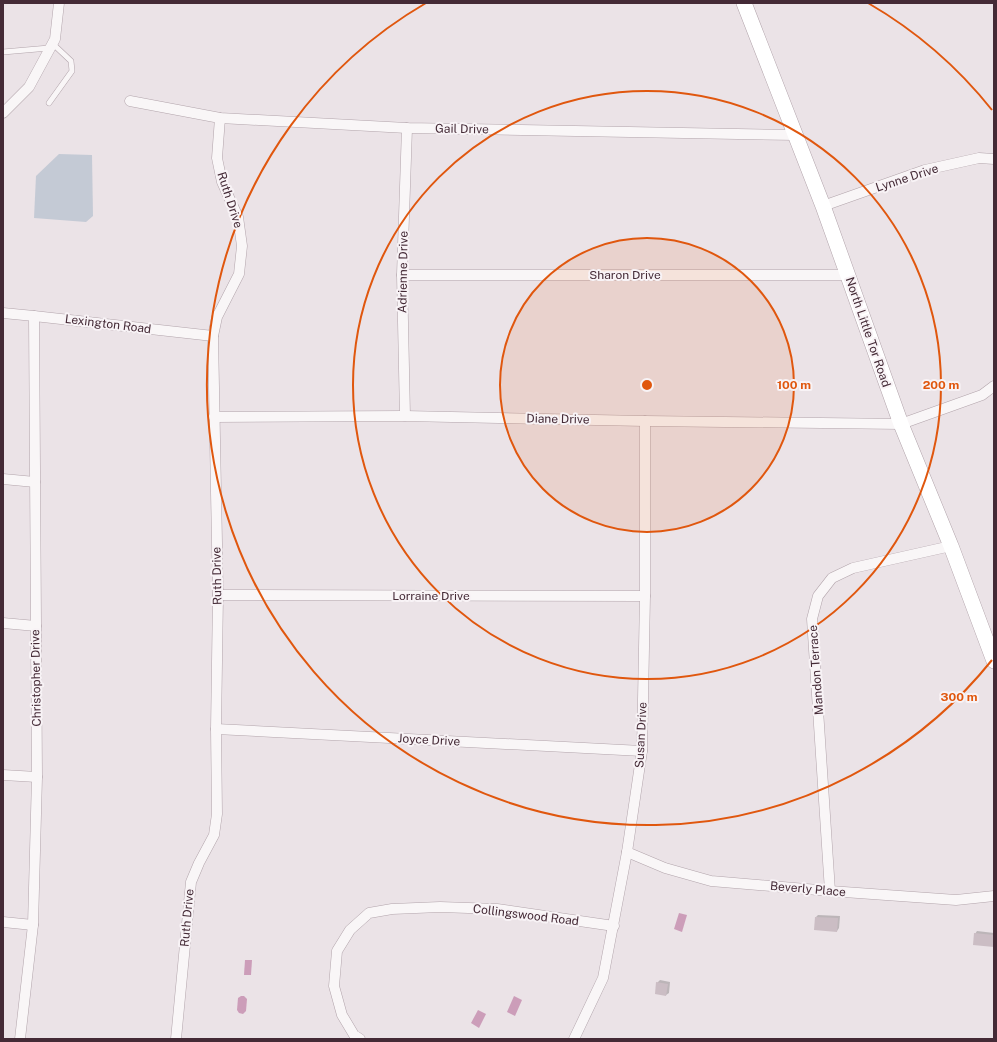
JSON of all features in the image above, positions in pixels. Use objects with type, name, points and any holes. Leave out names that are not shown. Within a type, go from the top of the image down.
[{"type":"street","points":[[3,113],[29,87],[55,39],[60,3]]},
{"type":"street","name":"North Little Tor Road","points":[[744,3],[823,206],[901,424],[950,546],[991,642],[994,661]]},
{"type":"street","name":"Gail Drive","points":[[130,101],[220,118],[407,128],[796,136]]},
{"type":"street","name":"Ruth Drive","points":[[176,1039],[191,882],[214,835],[217,814],[216,729],[218,596],[213,336],[217,317],[239,274],[242,246],[238,217],[222,182],[217,158],[220,118]]},
{"type":"street","name":"Adrienne Drive","points":[[405,416],[402,275],[407,128]]},
{"type":"street","name":"Lynne Drive","points":[[823,206],[925,170],[979,158],[994,159]]},
{"type":"street","name":"Sharon Drive","points":[[402,275],[848,276]]},
{"type":"street","name":"Lexington Road","points":[[3,313],[213,336]]},
{"type":"street","name":"Christopher Drive","points":[[20,1039],[33,925],[37,777],[34,316]]},
{"type":"street","points":[[901,424],[982,394],[994,386]]},
{"type":"street","name":"Diane Drive","points":[[214,417],[405,416],[901,424]]},
{"type":"street","name":"Susan Drive","points":[[574,1039],[603,978],[627,852],[642,751],[645,596],[645,421]]},
{"type":"street","points":[[3,479],[35,482]]},
{"type":"street","name":"Mandon Terrace","points":[[830,891],[812,619],[818,596],[832,578],[853,568],[950,546]]},
{"type":"street","name":"Lorraine Drive","points":[[218,596],[645,596]]},
{"type":"street","points":[[3,623],[36,626]]},
{"type":"street","name":"Joyce Drive","points":[[216,729],[642,751]]},
{"type":"street","points":[[3,775],[37,777]]},
{"type":"street","name":"Beverly Place","points":[[627,852],[665,868],[711,881],[956,900],[994,896]]},
{"type":"street","name":"Collingswood Road","points":[[360,1039],[354,1035],[342,1015],[334,986],[337,951],[350,930],[368,913],[392,909],[440,907],[497,909],[614,926]]},
{"type":"street","points":[[3,922],[33,925]]},
{"type":"lane","points":[[3,52],[51,46],[71,61],[72,71],[49,103]]},
{"type":"shaded area","points":[[59,154],[92,155],[93,216],[86,222],[34,218],[36,176]]},
{"type":"shaded area","points":[[679,913],[687,915],[682,932],[674,929]]},
{"type":"shaded area","points":[[245,960],[252,960],[251,975],[244,975]]},
{"type":"shaded area","points":[[244,996],[247,999],[246,1011],[243,1014],[239,1013],[237,1010],[238,998]]},
{"type":"shaded area","points":[[514,996],[522,1000],[515,1016],[507,1012]]},
{"type":"shaded area","points":[[478,1010],[486,1014],[479,1028],[471,1023]]},
{"type":"building","points":[[815,917],[838,918],[837,932],[814,930]]},
{"type":"building","points":[[974,933],[994,935],[994,947],[973,945]]},
{"type":"building","points":[[656,982],[668,984],[666,996],[655,994]]}]
